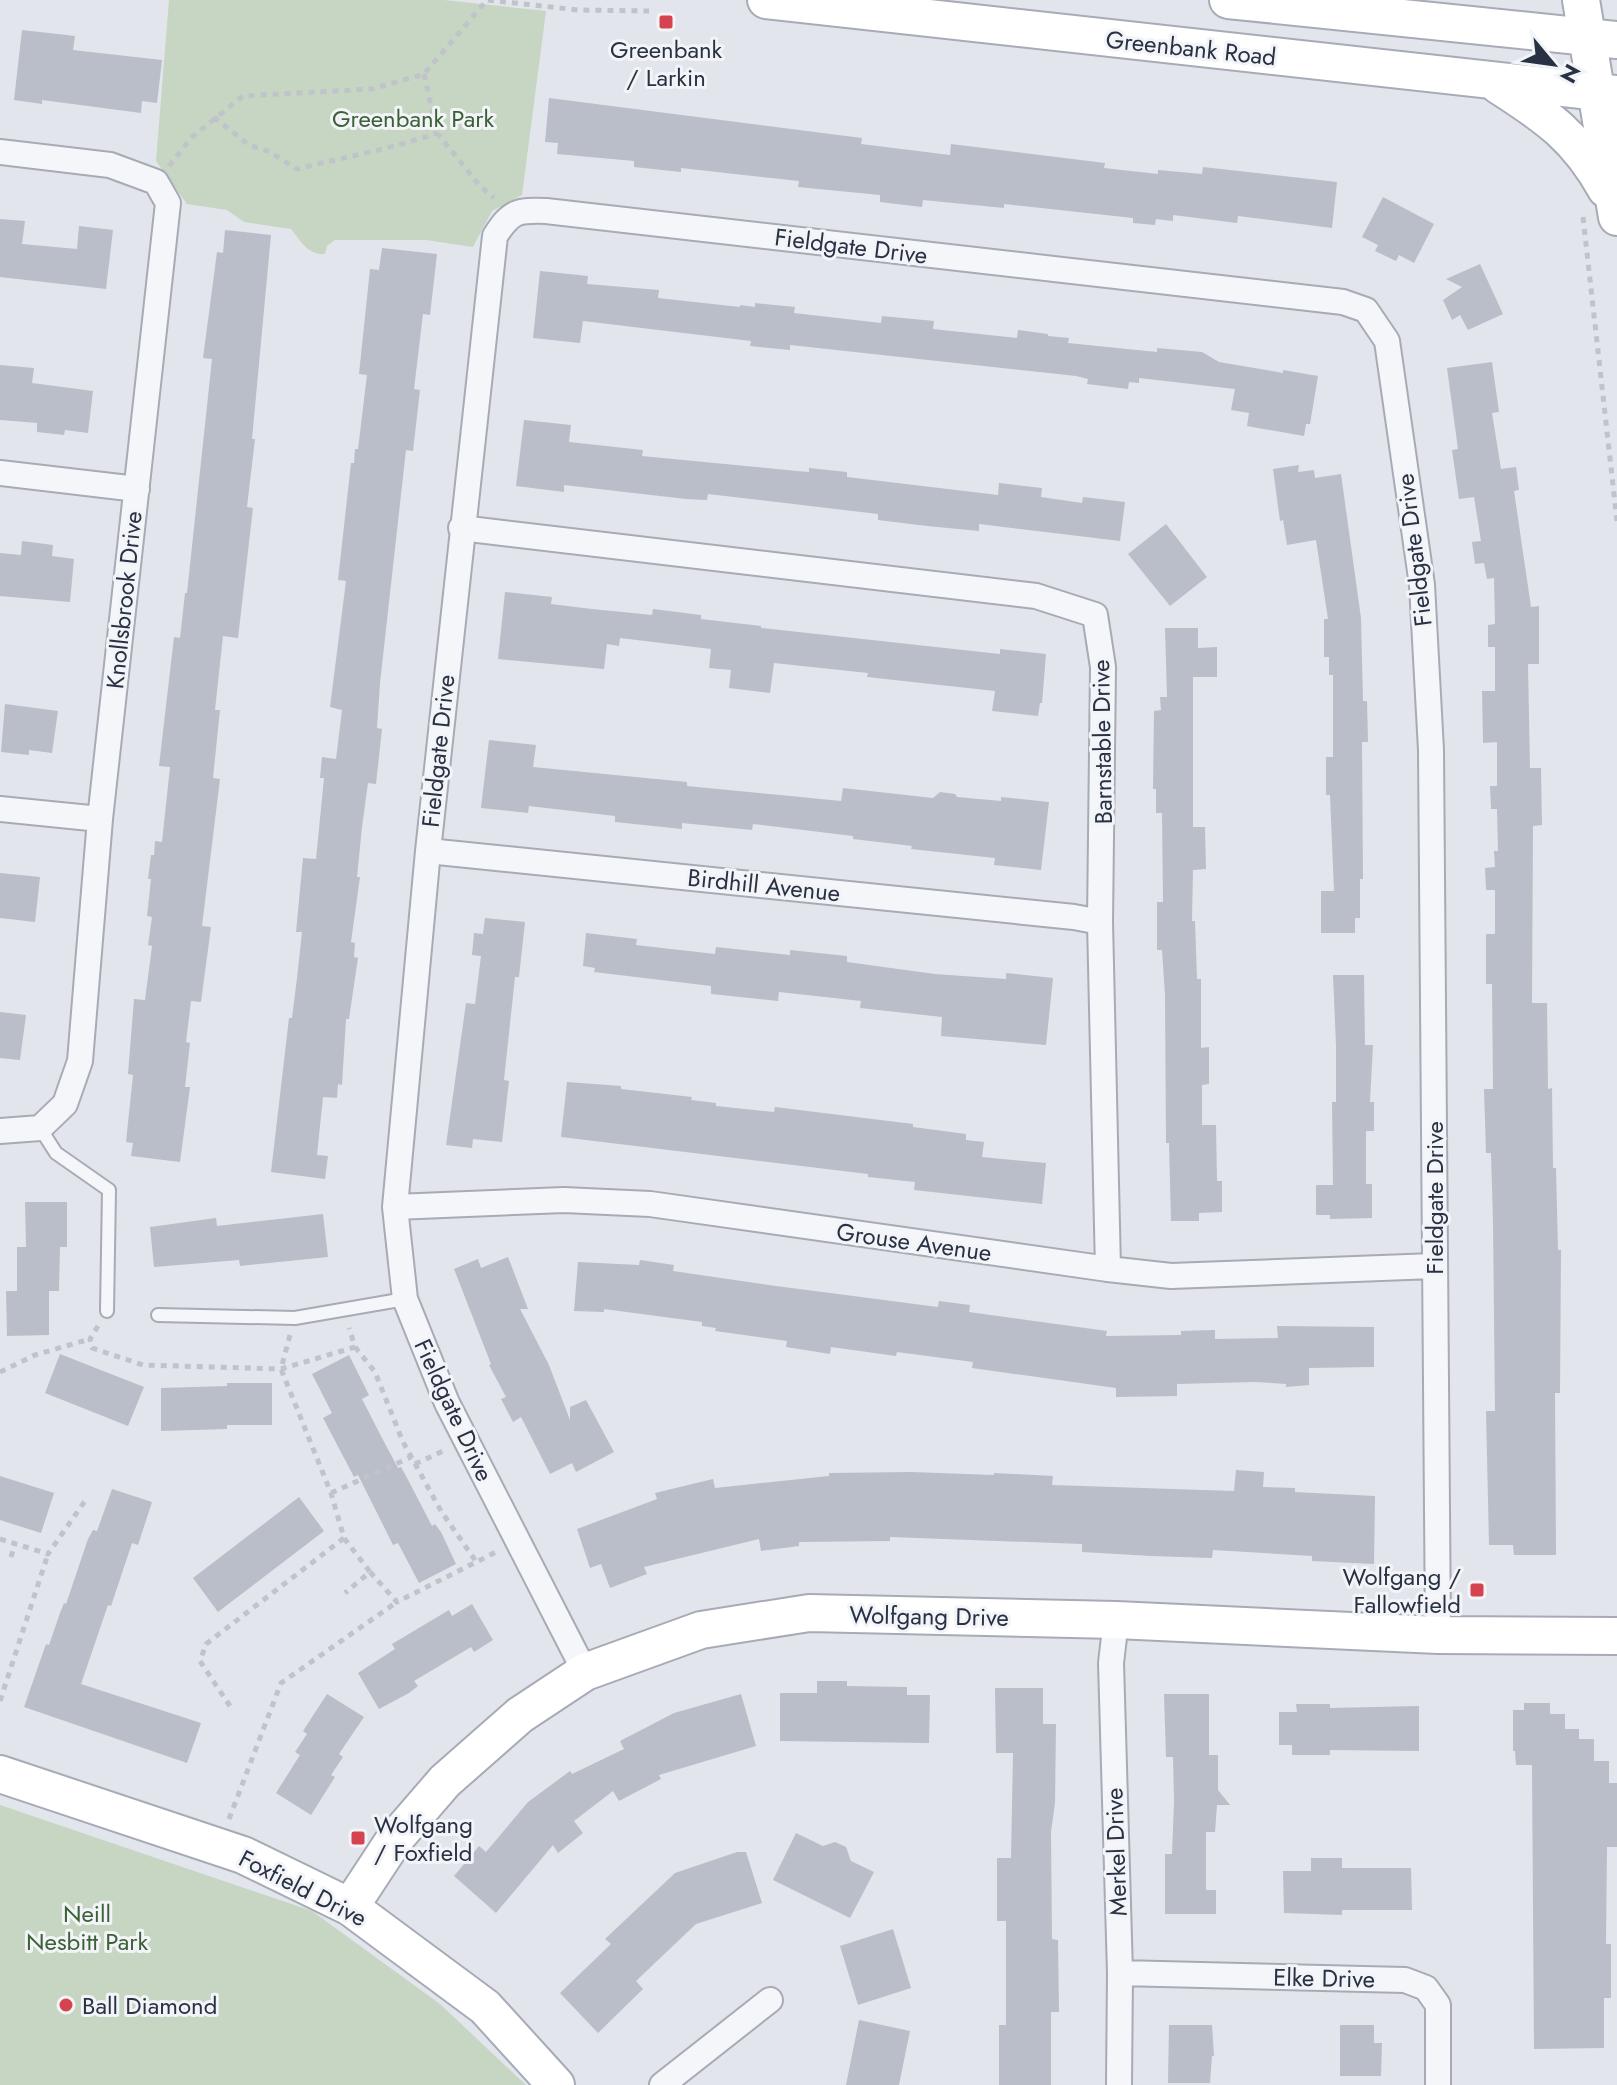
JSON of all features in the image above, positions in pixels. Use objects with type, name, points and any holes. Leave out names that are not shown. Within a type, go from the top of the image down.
[{"type":"street","name":"Greenbank Road","points":[[766,0],[1607,92]]},
{"type":"street","points":[[1228,0],[1444,17],[1603,39]]},
{"type":"street","points":[[1444,17],[1486,11],[1510,0]]},
{"type":"street","points":[[1581,0],[1603,39],[1607,92],[1605,210]]},
{"type":"street","points":[[1494,82],[1557,125],[1577,144],[1591,163],[1605,210]]},
{"type":"street","points":[[0,152],[110,165],[156,182]]},
{"type":"street","name":"Knollsbrook Drive","points":[[40,1128],[65,1104],[80,1061],[100,819],[166,239],[168,203],[156,182]]},
{"type":"street","name":"Fieldgate Drive","points":[[585,1672],[447,1403],[405,1299],[395,1207],[461,528],[495,236],[507,217],[521,210],[1343,302],[1366,310],[1387,341],[1422,585],[1431,750],[1438,1635]]},
{"type":"street","points":[[0,473],[137,489]]},
{"type":"street","name":"Barnstable Drive","points":[[461,528],[1036,596],[1095,615],[1103,667],[1100,922],[1108,1269]]},
{"type":"street","points":[[0,809],[100,819]]},
{"type":"street","name":"Birdhill Avenue","points":[[428,851],[1100,922]]},
{"type":"street","points":[[0,1131],[40,1128]]},
{"type":"street","name":"Grouse Avenue","points":[[395,1207],[564,1200],[650,1204],[1171,1276],[1434,1266]]},
{"type":"street","name":"Wolfgang Drive","points":[[350,1907],[394,1840],[445,1781],[520,1715],[585,1672],[701,1630],[809,1613],[1116,1620],[1438,1635],[1617,1636]]},
{"type":"street","name":"Merkel Drive","points":[[1116,1620],[1111,1663],[1120,1973],[1119,2085]]},
{"type":"street","name":"Foxfield Drive","points":[[0,1774],[243,1855],[350,1907],[485,2007],[556,2085]]},
{"type":"street","name":"Elke Drive","points":[[1120,1973],[1405,1980],[1426,1988],[1438,2005],[1438,2085]]},
{"type":"street","points":[[662,2085],[770,2000]]},
{"type":"lane","points":[[40,1128],[56,1153],[109,1190],[107,1311]]},
{"type":"lane","points":[[158,1315],[295,1318],[405,1299]]},
{"type":"path","points":[[156,182],[192,137],[243,96],[372,89],[424,74],[488,0],[578,10],[649,11]]},
{"type":"path","points":[[424,74],[437,133],[480,186],[499,203],[507,217]]},
{"type":"path","points":[[214,117],[249,145],[268,151],[297,169],[406,144],[437,133]]},
{"type":"path","points":[[1605,210],[1617,521]]},
{"type":"path","points":[[343,1310],[355,1347],[375,1372],[411,1457],[441,1511],[477,1563]]},
{"type":"path","points":[[0,1372],[35,1355],[90,1339],[107,1311]]},
{"type":"path","points":[[295,1318],[281,1369],[331,1493],[344,1538],[397,1602]]},
{"type":"path","points":[[90,1339],[92,1348],[143,1365],[281,1369],[355,1347]]},
{"type":"path","points":[[415,1464],[466,1441]]},
{"type":"path","points":[[331,1493],[411,1457]]},
{"type":"path","points":[[0,1701],[48,1554],[87,1498]]},
{"type":"path","points":[[230,1706],[200,1661],[206,1644],[344,1538]]},
{"type":"path","points":[[0,1539],[48,1554]]},
{"type":"path","points":[[226,1827],[281,1683],[397,1602],[516,1541]]},
{"type":"path","points":[[11,1557],[15,1544]]},
{"type":"path","points":[[345,1593],[370,1572]]},
{"type":"green space","name":"Greenbank Park","points":[[169,0],[444,0],[546,11],[522,195],[492,211],[473,247],[426,240],[335,240],[327,246],[325,254],[309,250],[291,229],[244,222],[227,210],[187,204],[156,161]]},
{"type":"green space","name":"Neill Nesbitt Park","points":[[0,1805],[312,1911],[440,2004],[526,2085],[0,2085]]},
{"type":"building","points":[[22,30],[75,36],[73,50],[162,60],[157,103],[142,101],[141,113],[42,100],[42,104],[14,100]]},
{"type":"building","points":[[549,98],[862,138],[861,144],[950,155],[951,144],[1105,163],[1104,168],[1158,174],[1158,170],[1202,174],[1203,167],[1337,182],[1332,228],[1238,216],[1237,223],[1173,215],[1173,221],[1156,219],[1155,225],[1133,223],[1133,218],[1004,204],[1004,208],[923,200],[922,207],[880,202],[880,195],[798,187],[799,181],[681,168],[681,172],[634,167],[634,161],[557,154],[558,143],[545,142]]},
{"type":"building","points":[[1383,197],[1434,224],[1414,263],[1399,255],[1396,261],[1375,251],[1378,245],[1362,237]]},
{"type":"building","points":[[0,219],[25,221],[22,244],[77,249],[79,226],[113,230],[106,289],[0,277]]},
{"type":"building","points":[[225,230],[271,235],[247,507],[253,508],[238,638],[223,636],[215,710],[220,710],[213,778],[220,779],[202,926],[211,927],[201,1002],[191,1001],[185,1087],[190,1087],[180,1162],[131,1156],[133,1143],[126,1142],[133,1075],[128,1074],[134,999],[145,1000],[152,946],[148,945],[152,917],[147,916],[151,879],[148,879],[155,841],[162,842],[170,767],[159,766],[174,637],[180,638],[187,593],[212,359],[203,358],[217,252],[223,253]]},
{"type":"building","points":[[382,248],[437,254],[430,315],[423,314],[414,389],[420,390],[413,451],[406,450],[380,683],[377,728],[382,729],[376,784],[368,783],[362,827],[357,877],[360,877],[351,942],[355,943],[354,957],[358,958],[349,1019],[346,1019],[342,1085],[338,1084],[337,1098],[323,1097],[317,1155],[328,1156],[325,1179],[271,1172],[302,932],[296,932],[303,858],[316,859],[324,778],[320,778],[322,757],[336,759],[342,710],[330,707],[346,581],[338,580],[351,463],[354,463],[355,449],[358,449],[367,375],[359,374],[370,269],[379,270]]},
{"type":"building","points":[[1480,264],[1503,314],[1468,330],[1460,315],[1452,320],[1443,300],[1462,287],[1446,279]]},
{"type":"building","points":[[540,271],[588,276],[587,284],[659,290],[658,298],[740,307],[755,307],[755,303],[795,307],[794,313],[881,323],[882,316],[934,321],[933,329],[1017,338],[1018,330],[1069,338],[1068,343],[1157,352],[1157,348],[1202,352],[1219,362],[1318,376],[1310,424],[1306,424],[1304,436],[1247,426],[1249,413],[1231,410],[1235,389],[1139,378],[1139,383],[1129,382],[1128,389],[1087,384],[1088,379],[1076,376],[790,345],[790,350],[750,346],[751,341],[583,321],[580,343],[533,338]]},
{"type":"building","points":[[1492,362],[1499,412],[1492,413],[1501,469],[1516,467],[1519,490],[1514,491],[1531,607],[1539,606],[1539,664],[1528,664],[1530,768],[1541,768],[1542,825],[1533,826],[1532,1003],[1547,1003],[1548,1089],[1552,1088],[1553,1168],[1556,1168],[1558,1250],[1561,1250],[1560,1393],[1555,1393],[1556,1555],[1514,1555],[1513,1545],[1489,1545],[1486,1411],[1495,1411],[1493,1222],[1491,1153],[1486,1153],[1484,1089],[1493,1089],[1492,984],[1486,984],[1486,934],[1495,934],[1495,890],[1486,890],[1485,868],[1495,867],[1494,851],[1498,851],[1497,809],[1491,809],[1490,786],[1497,786],[1497,742],[1483,743],[1482,691],[1495,691],[1495,647],[1488,647],[1488,625],[1495,624],[1494,578],[1487,579],[1484,563],[1475,564],[1472,542],[1481,541],[1474,497],[1459,499],[1452,450],[1458,449],[1447,368]]},
{"type":"building","points":[[0,365],[34,368],[32,383],[93,391],[88,433],[65,430],[64,435],[37,432],[37,423],[0,420]]},
{"type":"building","points":[[524,420],[571,425],[569,442],[643,450],[642,456],[809,472],[809,468],[847,472],[847,477],[998,495],[999,483],[1042,488],[1041,497],[1082,503],[1083,497],[1125,502],[1120,541],[979,524],[979,531],[927,526],[878,520],[878,514],[708,494],[707,500],[564,485],[564,492],[516,486]]},
{"type":"building","points":[[1299,465],[1298,472],[1314,470],[1315,478],[1341,474],[1361,618],[1363,701],[1367,701],[1368,742],[1362,742],[1363,879],[1360,879],[1360,918],[1355,918],[1355,933],[1321,933],[1321,891],[1334,891],[1330,795],[1326,795],[1326,757],[1333,757],[1333,675],[1329,675],[1329,657],[1324,657],[1324,619],[1328,619],[1316,540],[1287,545],[1283,520],[1280,521],[1273,469]]},
{"type":"building","points":[[1166,524],[1207,577],[1170,606],[1128,554]]},
{"type":"building","points":[[22,541],[53,545],[52,556],[74,559],[70,602],[0,596],[0,553],[21,555]]},
{"type":"building","points":[[505,592],[552,597],[551,604],[592,609],[652,615],[653,609],[701,615],[701,619],[761,628],[1000,654],[1000,649],[1046,654],[1042,703],[1038,716],[992,711],[995,691],[774,663],[770,693],[729,688],[731,670],[709,668],[711,649],[620,638],[619,646],[607,644],[604,669],[498,659]]},
{"type":"building","points":[[1165,628],[1198,628],[1198,648],[1217,647],[1217,677],[1193,677],[1193,827],[1205,827],[1206,869],[1193,870],[1192,921],[1195,921],[1197,979],[1201,979],[1201,1048],[1209,1047],[1209,1084],[1202,1085],[1202,1125],[1216,1125],[1217,1181],[1222,1181],[1222,1212],[1199,1213],[1199,1221],[1171,1221],[1169,1143],[1166,1143],[1165,995],[1162,950],[1157,950],[1157,902],[1163,902],[1162,813],[1156,813],[1156,789],[1153,789],[1154,711],[1161,710],[1160,697],[1167,697]]},
{"type":"building","points":[[5,704],[58,711],[52,753],[29,750],[29,755],[1,752]]},
{"type":"building","points":[[489,740],[536,745],[533,767],[687,782],[687,786],[841,801],[843,788],[933,798],[940,792],[957,797],[1049,802],[1041,870],[994,865],[995,858],[911,849],[912,846],[853,839],[853,836],[753,824],[752,830],[682,823],[682,829],[615,822],[615,816],[529,806],[528,813],[481,808]]},
{"type":"building","points":[[0,873],[40,877],[35,922],[0,918]]},
{"type":"building","points":[[485,918],[525,922],[519,977],[515,977],[504,1080],[509,1081],[502,1142],[473,1139],[472,1148],[446,1145],[466,1003],[475,1004],[481,956],[472,955],[474,933],[483,934]]},
{"type":"building","points":[[586,933],[637,939],[636,945],[715,954],[716,947],[790,955],[790,950],[847,956],[847,962],[935,974],[1006,979],[1006,973],[1053,978],[1046,1045],[941,1036],[942,1017],[860,1008],[861,1001],[779,992],[778,1001],[711,994],[711,986],[594,972],[595,968],[583,966]]},
{"type":"building","points":[[1333,975],[1364,975],[1365,1045],[1373,1045],[1370,1102],[1374,1102],[1374,1131],[1366,1131],[1366,1184],[1372,1184],[1372,1218],[1330,1219],[1330,1215],[1316,1215],[1316,1185],[1333,1185],[1332,1102],[1336,1102],[1336,1046]]},
{"type":"building","points":[[0,1012],[26,1015],[20,1060],[0,1058]]},
{"type":"building","points":[[567,1082],[621,1086],[621,1089],[692,1097],[691,1100],[716,1103],[716,1106],[774,1112],[775,1107],[913,1124],[913,1127],[966,1134],[966,1140],[984,1142],[982,1157],[1046,1163],[1042,1204],[914,1190],[915,1182],[868,1177],[868,1174],[561,1137]]},
{"type":"building","points":[[25,1202],[67,1202],[67,1247],[60,1247],[59,1291],[49,1291],[49,1335],[7,1336],[6,1291],[17,1291],[17,1247],[26,1247]]},
{"type":"building","points":[[323,1214],[328,1257],[240,1266],[239,1260],[154,1267],[150,1227],[216,1218],[217,1226]]},
{"type":"building","points":[[508,1257],[528,1309],[520,1309],[549,1365],[570,1420],[570,1407],[586,1400],[614,1452],[576,1472],[572,1463],[550,1474],[521,1417],[513,1422],[501,1399],[506,1397],[489,1365],[454,1269],[478,1259],[481,1268]]},
{"type":"building","points":[[640,1260],[674,1265],[673,1271],[776,1286],[938,1307],[939,1301],[970,1305],[969,1312],[1107,1331],[1106,1336],[1181,1335],[1181,1331],[1215,1330],[1215,1339],[1278,1338],[1277,1326],[1374,1327],[1374,1367],[1309,1368],[1309,1385],[1286,1387],[1286,1384],[1255,1382],[1177,1384],[1177,1396],[1116,1397],[1116,1388],[972,1368],[973,1362],[831,1347],[830,1354],[786,1347],[787,1341],[715,1331],[716,1328],[702,1326],[702,1322],[604,1309],[604,1312],[574,1311],[578,1262],[639,1265]]},
{"type":"building","points":[[60,1354],[144,1387],[128,1426],[45,1393]]},
{"type":"building","points":[[349,1355],[369,1395],[362,1399],[398,1468],[401,1467],[432,1526],[435,1524],[441,1532],[456,1564],[419,1583],[398,1543],[393,1545],[358,1475],[354,1477],[323,1418],[332,1413],[312,1374]]},
{"type":"building","points":[[227,1383],[272,1383],[272,1425],[227,1425],[227,1429],[161,1431],[161,1388],[227,1386]]},
{"type":"building","points":[[1236,1470],[1264,1472],[1263,1487],[1295,1488],[1295,1492],[1375,1496],[1374,1564],[1312,1561],[1312,1556],[1213,1550],[1212,1558],[1151,1556],[1082,1552],[1082,1544],[890,1537],[890,1541],[799,1542],[799,1546],[761,1551],[759,1539],[644,1567],[647,1574],[610,1588],[601,1564],[590,1568],[577,1529],[657,1499],[655,1493],[713,1479],[715,1488],[829,1476],[829,1473],[994,1473],[1053,1476],[1052,1485],[1234,1491]]},
{"type":"building","points":[[0,1476],[54,1493],[41,1533],[0,1520]]},
{"type":"building","points":[[112,1489],[152,1502],[138,1545],[132,1543],[81,1684],[201,1723],[187,1763],[24,1707],[46,1644],[49,1645],[66,1604],[88,1539],[93,1530],[97,1531]]},
{"type":"building","points":[[299,1497],[324,1531],[218,1612],[193,1578]]},
{"type":"building","points":[[472,1604],[493,1640],[474,1652],[471,1647],[414,1681],[418,1686],[379,1709],[358,1673],[395,1649],[392,1644],[449,1610],[452,1616]]},
{"type":"building","points":[[817,1681],[847,1681],[847,1686],[907,1687],[907,1695],[930,1695],[929,1743],[780,1741],[780,1693],[817,1693]]},
{"type":"building","points":[[995,1688],[1043,1688],[1043,1724],[1056,1724],[1055,1803],[1051,1832],[1052,1939],[1058,1940],[1059,2012],[1051,2012],[1051,2085],[999,2085],[999,2025],[1006,2025],[1006,1921],[997,1921],[997,1858],[1011,1858],[1013,1753],[996,1753]]},
{"type":"building","points":[[327,1694],[364,1717],[339,1754],[343,1757],[331,1775],[335,1777],[311,1815],[276,1793],[300,1755],[295,1752],[307,1734],[303,1731]]},
{"type":"building","points":[[741,1694],[756,1746],[659,1775],[661,1779],[619,1801],[613,1791],[574,1821],[583,1833],[558,1853],[553,1845],[496,1913],[454,1876],[479,1846],[486,1852],[528,1802],[570,1771],[572,1774],[624,1749],[620,1741],[674,1713]]},
{"type":"building","points":[[1164,1694],[1209,1694],[1209,1755],[1218,1755],[1218,1790],[1230,1805],[1217,1805],[1215,1832],[1206,1832],[1206,1890],[1216,1890],[1216,1914],[1165,1914],[1165,1854],[1172,1854],[1174,1801],[1173,1757],[1166,1757]]},
{"type":"building","points":[[1524,1703],[1550,1703],[1550,1714],[1565,1714],[1565,1729],[1579,1729],[1579,1739],[1594,1739],[1594,1761],[1609,1761],[1609,1783],[1617,1783],[1617,1847],[1607,1847],[1606,1944],[1611,1944],[1611,1998],[1604,1998],[1604,2048],[1534,2049],[1532,1765],[1516,1765],[1513,1751],[1513,1710],[1524,1710]]},
{"type":"building","points":[[1296,1704],[1330,1704],[1330,1708],[1419,1706],[1419,1751],[1330,1750],[1330,1755],[1292,1755],[1292,1745],[1279,1745],[1279,1712],[1297,1712]]},
{"type":"building","points":[[796,1833],[823,1846],[835,1842],[846,1847],[851,1861],[874,1872],[850,1918],[773,1880]]},
{"type":"building","points":[[737,1852],[746,1852],[762,1903],[696,1924],[636,1981],[643,1989],[598,2033],[560,1993],[611,1944],[605,1939],[675,1873]]},
{"type":"building","points":[[1311,1858],[1342,1858],[1342,1868],[1411,1868],[1412,1910],[1342,1910],[1342,1915],[1284,1913],[1283,1871],[1311,1871]]},
{"type":"building","points":[[893,1929],[911,1988],[858,2005],[840,1946]]},
{"type":"building","points":[[859,2020],[910,2031],[899,2085],[846,2085]]},
{"type":"building","points":[[1169,2025],[1212,2025],[1214,2056],[1210,2083],[1168,2083]]},
{"type":"building","points":[[1340,2025],[1374,2025],[1374,2043],[1382,2043],[1381,2076],[1340,2076]]},
{"type":"place","name":"Greenbank / Larkin","points":[[666,22]]},
{"type":"place","name":"Wolfgang / Fallowfield","points":[[1477,1590]]},
{"type":"place","name":"Wolfgang / Foxfield","points":[[358,1838]]},
{"type":"place","name":"Ball Diamond","points":[[66,2005]]}]
